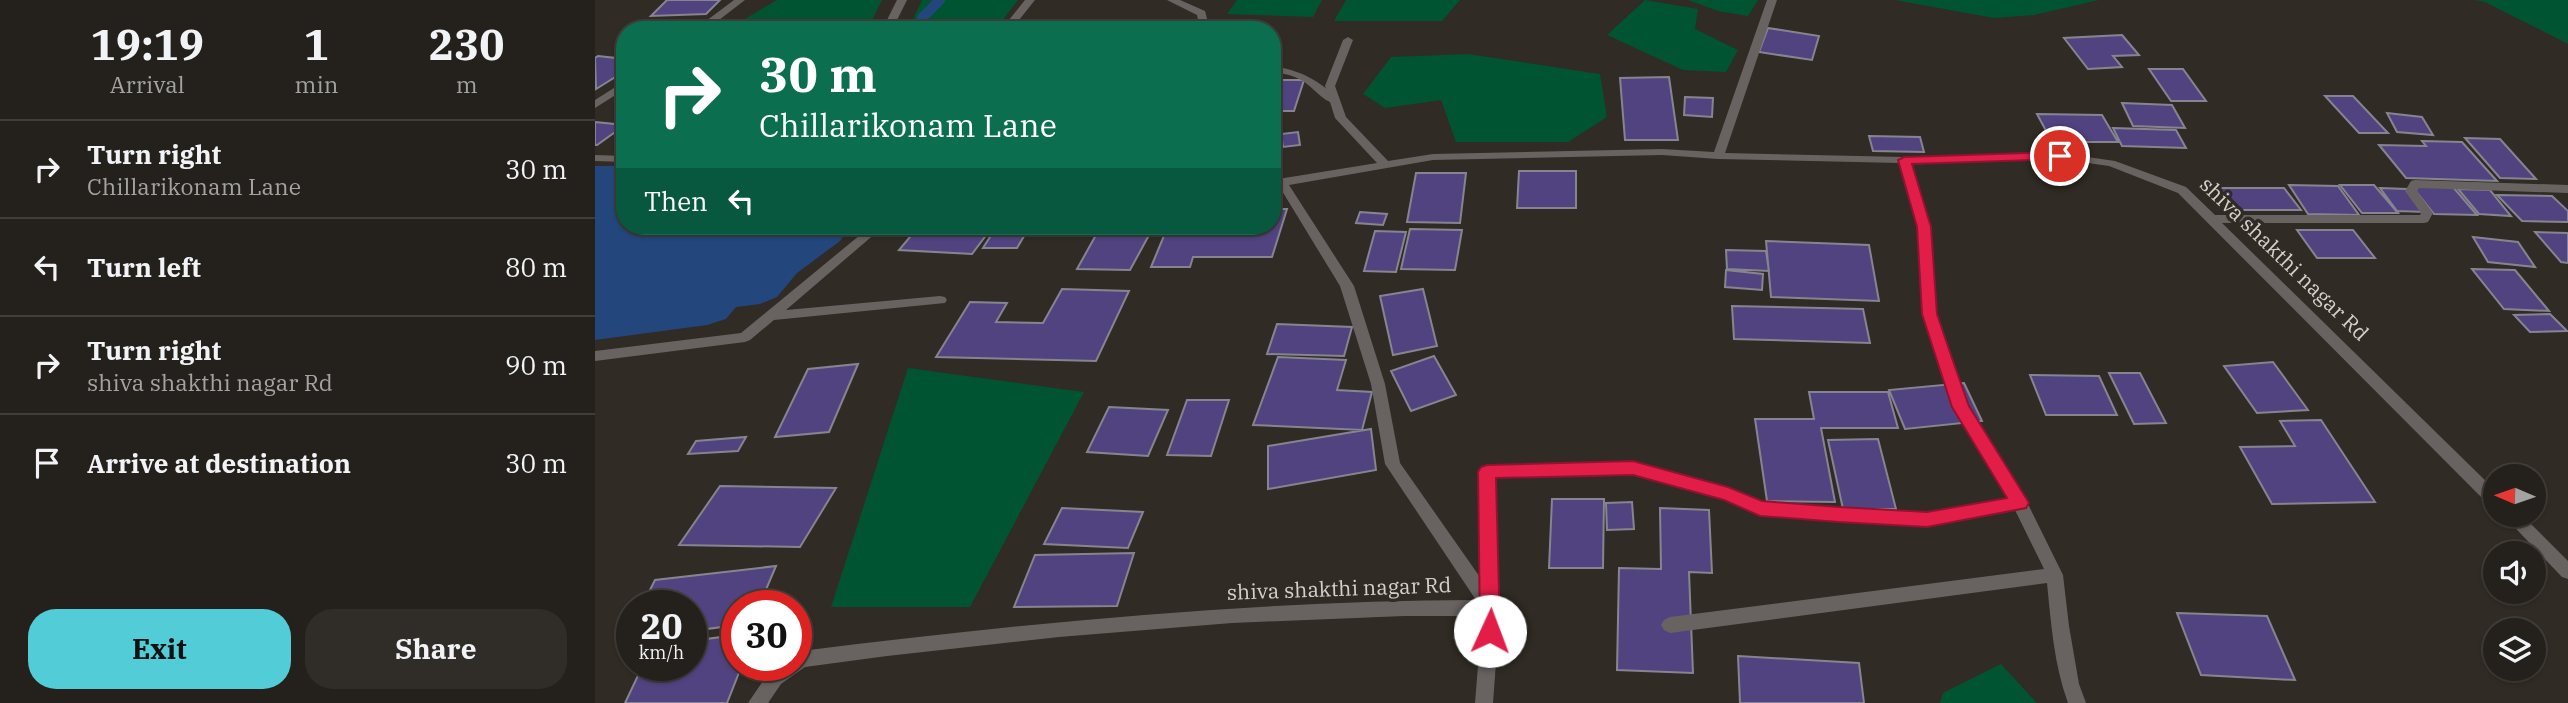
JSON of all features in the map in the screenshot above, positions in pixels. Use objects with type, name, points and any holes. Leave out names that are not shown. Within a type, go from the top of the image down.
[{"type":"street","points":[[711,21],[740,0]]},
{"type":"street","points":[[892,21],[902,0]]},
{"type":"street","points":[[1013,21],[1030,0]]},
{"type":"street","points":[[1172,0],[1202,13],[1203,21]]},
{"type":"street","points":[[1718,156],[1772,0]]},
{"type":"street","points":[[1348,40],[1330,86],[1341,118],[1385,165]]},
{"type":"street","points":[[1281,70],[1310,78],[1335,102]]},
{"type":"street","points":[[595,104],[616,90]]},
{"type":"street","name":"shiva shakthi nagar Rd","points":[[1281,183],[1433,157],[1662,152],[1718,156],[1904,160],[2060,156],[2111,163],[2182,190],[2483,488]]},
{"type":"street","points":[[595,158],[616,159]]},
{"type":"street","points":[[1904,160],[1924,227],[1929,314],[1961,407],[2019,503],[2055,575],[2070,684],[2077,703]]},
{"type":"street","points":[[2213,219],[2424,219],[2427,213],[2411,191],[2415,184],[2568,189]]},
{"type":"street","name":"shiva shakthi nagar Rd","points":[[1281,190],[1347,286],[1378,384],[1393,464],[1491,608]]},
{"type":"street","points":[[595,356],[745,337],[867,235]]},
{"type":"street","points":[[770,316],[940,300]]},
{"type":"street","points":[[1485,703],[1491,608],[1487,472],[1633,468],[1728,494],[1760,508],[1839,515],[1927,519],[2019,503]]},
{"type":"street","points":[[2523,527],[2568,572]]},
{"type":"street","points":[[1670,625],[1915,596],[2055,575]]},
{"type":"street","name":"shiva shakthi nagar Rd","points":[[812,658],[1106,623],[1365,607],[1491,608]]},
{"type":"street","name":"shiva shakthi nagar Rd","points":[[757,703],[773,681]]},
{"type":"green space","points":[[777,0],[882,0],[872,21],[741,21]]},
{"type":"green space","points":[[922,0],[1018,0],[1002,21],[912,21]]},
{"type":"green space","points":[[1237,0],[1322,0],[1313,17],[1227,14]]},
{"type":"green space","points":[[1346,0],[1460,0],[1442,21],[1334,21]]},
{"type":"green space","points":[[1645,0],[1698,9],[1695,29],[1738,50],[1726,72],[1683,70],[1607,35]]},
{"type":"green space","points":[[1688,0],[1758,0],[1748,16],[1718,11]]},
{"type":"green space","points":[[1895,0],[2099,0],[2034,15],[1994,18]]},
{"type":"green space","points":[[2475,0],[2568,0],[2568,44],[2485,2]]},
{"type":"green space","points":[[1468,54],[1600,74],[1607,117],[1568,142],[1456,142],[1441,100],[1385,108],[1363,94],[1391,57]]},
{"type":"green space","points":[[908,368],[1084,392],[970,607],[831,607]]},
{"type":"green space","points":[[2001,664],[2037,703],[1940,703],[1943,693]]},
{"type":"water","points":[[595,166],[616,166],[616,235],[844,235],[797,273],[777,297],[760,304],[736,307],[726,319],[707,325],[595,340]]},
{"type":"building","points":[[667,0],[720,0],[706,14],[651,16]]},
{"type":"building","points":[[1768,28],[1819,36],[1812,60],[1759,52]]},
{"type":"building","points":[[2122,35],[2139,55],[2113,56],[2122,67],[2088,69],[2064,38]]},
{"type":"building","points":[[595,58],[616,58],[616,77],[596,89]]},
{"type":"building","points":[[2149,69],[2183,69],[2206,101],[2171,101]]},
{"type":"building","points":[[1669,77],[1678,140],[1625,140],[1620,78]]},
{"type":"building","points":[[1281,80],[1304,80],[1294,111],[1281,111]]},
{"type":"building","points":[[2325,96],[2353,96],[2388,133],[2359,133]]},
{"type":"building","points":[[1685,97],[1713,98],[1712,117],[1684,115]]},
{"type":"building","points":[[2122,103],[2172,105],[2185,128],[2133,126]]},
{"type":"building","points":[[2387,113],[2422,117],[2433,135],[2397,132]]},
{"type":"building","points":[[2037,114],[2102,115],[2118,142],[2052,142]]},
{"type":"building","points":[[595,122],[616,124],[616,131],[595,145]]},
{"type":"building","points":[[2113,128],[2176,130],[2186,148],[2122,146]]},
{"type":"building","points":[[1298,132],[1300,145],[1283,147],[1281,134]]},
{"type":"building","points":[[1869,136],[1920,137],[1924,152],[1873,151]]},
{"type":"building","points":[[2465,138],[2500,139],[2536,179],[2500,178]]},
{"type":"building","points":[[2422,141],[2462,142],[2497,181],[2406,178],[2379,145],[2426,146]]},
{"type":"building","points":[[1519,171],[1576,171],[1576,208],[1517,208]]},
{"type":"building","points":[[1416,173],[1466,173],[1460,223],[1407,222]]},
{"type":"building","points":[[2289,185],[2338,186],[2359,215],[2308,214]]},
{"type":"building","points":[[2340,185],[2374,185],[2398,213],[2362,213]]},
{"type":"building","points":[[2411,185],[2453,187],[2477,215],[2434,214]]},
{"type":"building","points":[[2211,188],[2284,188],[2301,210],[2226,210]]},
{"type":"building","points":[[2380,188],[2407,189],[2425,212],[2397,211]]},
{"type":"building","points":[[2458,189],[2490,190],[2511,216],[2479,214]]},
{"type":"building","points":[[2497,195],[2552,196],[2568,211],[2568,222],[2522,221]]},
{"type":"building","points":[[1281,209],[1287,209],[1281,228]]},
{"type":"building","points":[[1360,212],[1387,214],[1383,225],[1356,223]]},
{"type":"building","points":[[1410,229],[1462,230],[1455,270],[1401,269]]},
{"type":"building","points":[[2297,230],[2353,230],[2375,258],[2317,258]]},
{"type":"building","points":[[1375,231],[1406,232],[1396,272],[1364,271]]},
{"type":"building","points":[[2535,232],[2568,233],[2568,263],[2561,262]]},
{"type":"building","points":[[912,235],[986,235],[972,254],[899,250]]},
{"type":"building","points":[[991,235],[1025,235],[1017,248],[983,248]]},
{"type":"building","points":[[1096,235],[1149,235],[1130,270],[1077,269]]},
{"type":"building","points":[[1164,235],[1279,235],[1272,257],[1193,257],[1190,267],[1151,267]]},
{"type":"building","points":[[2473,237],[2518,242],[2535,267],[2488,262]]},
{"type":"building","points":[[1766,241],[1869,245],[1879,301],[1771,297]]},
{"type":"building","points":[[1726,250],[1766,251],[1769,271],[1727,269]]},
{"type":"building","points":[[2472,269],[2515,270],[2549,311],[2504,309]]},
{"type":"building","points":[[1726,270],[1763,274],[1762,290],[1725,287]]},
{"type":"building","points":[[1062,289],[1129,291],[1096,361],[936,357],[970,302],[1007,303],[996,322],[1043,323]]},
{"type":"building","points":[[1423,289],[1437,346],[1393,355],[1380,296]]},
{"type":"building","points":[[1732,306],[1863,309],[1870,343],[1734,339]]},
{"type":"building","points":[[2550,314],[2567,331],[2530,332],[2514,315]]},
{"type":"building","points":[[1277,324],[1352,327],[1344,356],[1267,354]]},
{"type":"building","points":[[1434,356],[1456,395],[1411,411],[1391,371]]},
{"type":"building","points":[[1278,357],[1346,360],[1337,390],[1372,392],[1362,430],[1253,425]]},
{"type":"building","points":[[2273,362],[2308,410],[2257,413],[2224,366]]},
{"type":"building","points":[[858,364],[829,432],[775,437],[808,369]]},
{"type":"building","points":[[2109,373],[2140,373],[2166,423],[2134,424]]},
{"type":"building","points":[[2030,375],[2099,376],[2117,415],[2046,415]]},
{"type":"building","points":[[1964,383],[1982,421],[1905,429],[1889,390]]},
{"type":"building","points":[[1809,392],[1888,392],[1898,428],[1821,428],[1835,502],[1767,501],[1755,419],[1814,419]]},
{"type":"building","points":[[1187,400],[1229,400],[1211,456],[1167,455]]},
{"type":"building","points":[[1109,407],[1168,410],[1148,456],[1087,452]]},
{"type":"building","points":[[2321,420],[2375,502],[2272,504],[2240,447],[2295,446],[2280,421]]},
{"type":"building","points":[[1371,429],[1376,470],[1268,489],[1268,446]]},
{"type":"building","points":[[746,437],[738,451],[688,454],[696,441]]},
{"type":"building","points":[[1878,439],[1896,509],[1843,509],[1828,440]]},
{"type":"building","points":[[720,486],[836,488],[800,547],[679,545]]},
{"type":"building","points":[[1552,499],[1604,499],[1603,568],[1549,568]]},
{"type":"building","points":[[1632,502],[1634,529],[1607,530],[1606,503]]},
{"type":"building","points":[[1062,508],[1143,512],[1128,548],[1044,544]]},
{"type":"building","points":[[1660,508],[1709,510],[1712,573],[1689,572],[1693,673],[1617,670],[1619,568],[1661,569]]},
{"type":"building","points":[[1134,553],[1117,606],[1014,607],[1035,555]]},
{"type":"building","points":[[776,566],[766,590],[721,590],[721,627],[707,629],[707,590],[650,590],[655,580]]},
{"type":"building","points":[[2177,613],[2267,616],[2295,680],[2201,675]]},
{"type":"building","points":[[721,637],[721,681],[736,681],[727,703],[625,703],[635,681],[707,681],[707,639]]},
{"type":"building","points":[[1738,656],[1859,663],[1864,703],[1740,703]]},
{"type":"waterway","points":[[922,21],[922,18],[940,0]]},
{"type":"route","points":[[1490,631],[1487,472],[1633,468],[1728,494],[1760,508],[1839,515],[1927,519],[2019,503],[1961,407],[1929,314],[1924,227],[1904,160],[2060,156]]}]
